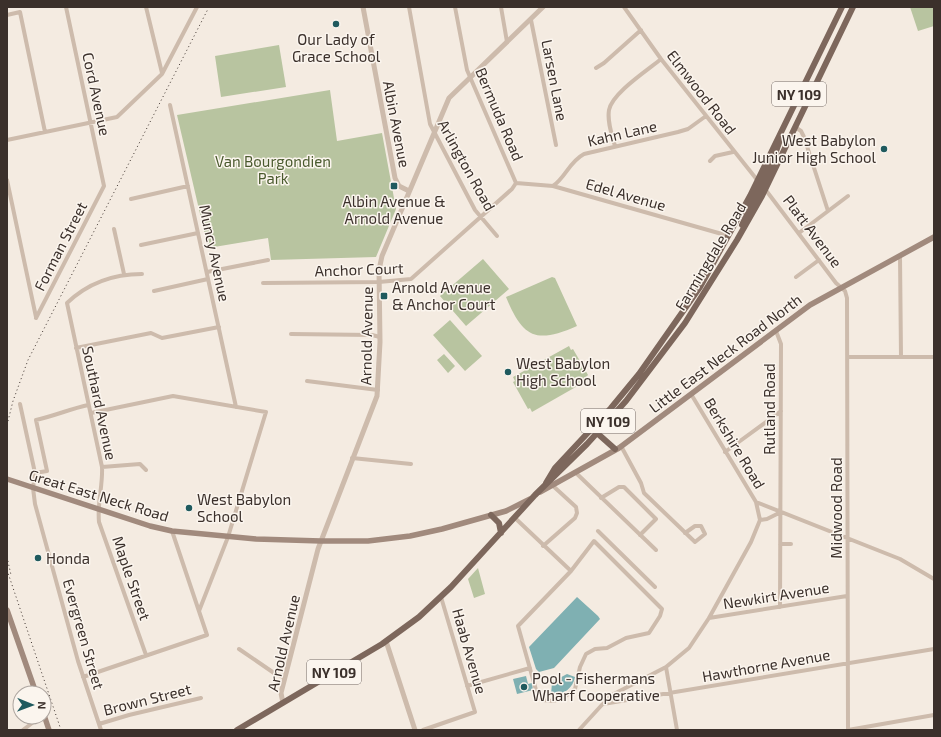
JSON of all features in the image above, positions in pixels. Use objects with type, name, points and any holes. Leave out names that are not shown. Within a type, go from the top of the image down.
[{"type":"main road","name":"NY 109","points":[[761,185],[776,154],[785,124],[842,7]]},
{"type":"main road","points":[[842,7],[839,22],[843,28]]},
{"type":"main road","name":"Farmingdale Road","points":[[543,488],[555,468],[617,401],[659,348],[693,298],[795,127],[853,7]]},
{"type":"main road","points":[[833,24],[837,32],[834,47]]},
{"type":"main road","name":"Farmingdale Road","points":[[536,495],[597,433],[639,385],[671,343],[703,297],[737,240],[761,185]]},
{"type":"main road","name":"Little East Neck Road North","points":[[536,495],[621,446],[810,305],[934,237]]},
{"type":"main road","points":[[597,433],[615,450]]},
{"type":"main road","name":"Great East Neck Road","points":[[7,479],[97,509],[172,531],[228,537],[321,541],[368,541],[410,536],[492,515],[513,508],[536,495]]},
{"type":"main road","name":"NY 109","points":[[237,730],[386,641],[413,622],[441,597],[536,495]]},
{"type":"main road","points":[[492,515],[499,523],[501,533]]},
{"type":"main road","points":[[7,610],[33,685]]},
{"type":"street","name":"Cord Avenue","points":[[66,7],[104,186]]},
{"type":"street","points":[[146,7],[162,74]]},
{"type":"street","points":[[7,140],[117,117],[162,74],[196,7]]},
{"type":"street","name":"Albin Avenue","points":[[363,7],[395,178],[399,186],[409,192]]},
{"type":"street","name":"Arlington Road","points":[[409,7],[430,124],[475,210],[497,236]]},
{"type":"street","name":"Bermuda Road","points":[[455,7],[470,78],[516,183]]},
{"type":"street","points":[[501,7],[507,42]]},
{"type":"street","name":"Arnold Avenue","points":[[283,703],[280,695],[321,541],[378,390],[380,337],[379,282],[381,259],[449,98],[543,7]]},
{"type":"street","name":"Elmwood Road","points":[[624,7],[661,59],[733,152],[761,185]]},
{"type":"street","points":[[7,15],[20,12],[45,132]]},
{"type":"street","name":"Larsen Lane","points":[[531,20],[556,145]]},
{"type":"street","points":[[596,68],[604,63],[641,30]]},
{"type":"street","points":[[615,146],[608,118],[611,103],[617,95],[661,59]]},
{"type":"street","name":"Muncy Avenue","points":[[170,105],[236,407]]},
{"type":"street","name":"Kahn Lane","points":[[554,186],[561,180],[571,163],[577,158],[591,151],[688,129],[706,116]]},
{"type":"street","points":[[795,127],[801,131],[804,137],[828,211]]},
{"type":"street","points":[[710,161],[715,156],[733,152]]},
{"type":"street","name":"Forman Street","points":[[7,180],[36,318],[104,186]]},
{"type":"street","name":"Edel Avenue","points":[[516,183],[554,186],[729,236]]},
{"type":"street","name":"Anchor Court","points":[[262,283],[379,282],[411,279],[481,218],[512,189],[516,183]]},
{"type":"street","name":"Platt Avenue","points":[[761,185],[842,288]]},
{"type":"street","points":[[131,199],[188,186]]},
{"type":"street","points":[[799,233],[848,196]]},
{"type":"street","points":[[114,229],[124,274],[142,274]]},
{"type":"street","points":[[141,245],[198,232]]},
{"type":"street","points":[[900,256],[901,357]]},
{"type":"street","points":[[206,272],[268,260]]},
{"type":"street","points":[[796,277],[819,260]]},
{"type":"street","name":"Southard Avenue","points":[[97,509],[103,481],[102,467],[67,303],[73,297],[103,280],[124,274]]},
{"type":"street","points":[[154,291],[208,278]]},
{"type":"street","name":"Midwood Road","points":[[842,288],[848,298],[848,730]]},
{"type":"street","points":[[76,348],[150,333],[162,338],[219,327]]},
{"type":"street","name":"Rutland Road","points":[[776,331],[782,344],[780,607]]},
{"type":"street","points":[[291,334],[372,335],[380,337]]},
{"type":"street","points":[[848,357],[934,357]]},
{"type":"street","points":[[307,381],[378,390]]},
{"type":"street","name":"Berkshire Road","points":[[691,394],[756,502],[900,559],[934,579]]},
{"type":"street","points":[[90,413],[172,396],[266,412],[228,537],[200,611]]},
{"type":"street","name":"Evergreen Street","points":[[20,404],[36,473],[33,488],[35,504],[83,677],[101,730]]},
{"type":"street","points":[[36,473],[47,471],[36,420],[60,414],[65,410],[88,405]]},
{"type":"street","points":[[725,452],[781,411]]},
{"type":"street","points":[[621,446],[641,483],[644,493],[685,533],[695,542],[705,534],[701,526],[695,526],[685,533]]},
{"type":"street","points":[[352,458],[412,464]]},
{"type":"street","points":[[102,467],[140,464],[146,470]]},
{"type":"street","points":[[574,472],[656,550]]},
{"type":"street","points":[[543,546],[575,518],[577,513],[576,507],[552,485]]},
{"type":"street","points":[[601,498],[619,487],[624,487],[656,519],[640,535]]},
{"type":"street","points":[[579,730],[618,690],[666,667],[689,648],[709,618],[751,542],[760,520],[756,502]]},
{"type":"street","name":"Maple Street","points":[[97,509],[99,522],[146,656]]},
{"type":"street","points":[[760,520],[768,519],[781,512]]},
{"type":"street","points":[[515,518],[571,571]]},
{"type":"street","points":[[83,677],[207,635],[172,531]]},
{"type":"street","points":[[598,531],[655,587]]},
{"type":"street","points":[[594,541],[662,609],[660,616],[648,633],[626,638],[607,648],[595,649],[586,654],[580,667],[575,689],[563,698],[553,701],[542,700],[536,690],[518,626],[571,571],[594,541]]},
{"type":"street","points":[[780,544],[791,544]]},
{"type":"street","name":"Newkirt Avenue","points":[[709,618],[847,596]]},
{"type":"street","name":"Haab Avenue","points":[[423,730],[474,712],[441,597]]},
{"type":"street","points":[[386,641],[415,730]]},
{"type":"street","points":[[239,649],[274,673],[285,678]]},
{"type":"street","name":"Hawthorne Avenue","points":[[603,704],[934,649]]},
{"type":"street","points":[[666,667],[677,730]]},
{"type":"street","points":[[467,686],[530,668]]},
{"type":"street","name":"Brown Street","points":[[99,724],[129,715],[201,698]]},
{"type":"street","points":[[848,730],[934,715]]},
{"type":"green space","points":[[910,7],[934,7],[934,26],[918,31]]},
{"type":"green space","points":[[279,45],[286,87],[221,97],[215,56]]},
{"type":"green space","name":"Van Bourgondien Park","points":[[330,90],[337,141],[382,133],[396,209],[376,257],[271,260],[268,238],[208,248],[177,115]]},
{"type":"green space","points":[[483,259],[509,289],[466,326],[440,296]]},
{"type":"green space","points":[[552,277],[555,278],[577,326],[551,335],[541,336],[532,334],[518,321],[506,297]]},
{"type":"green space","points":[[450,320],[482,356],[465,371],[433,335]]},
{"type":"green space","points":[[569,346],[571,350],[573,349],[588,375],[586,377],[588,380],[532,412],[530,408],[528,409],[513,382],[515,381],[513,377]]},
{"type":"green space","points":[[444,354],[455,366],[448,373],[437,360]]},
{"type":"green space","points":[[478,568],[485,594],[474,598],[468,579]]},
{"type":"water","points":[[577,597],[600,619],[554,668],[539,672],[536,669],[529,647]]},
{"type":"water","points":[[567,674],[575,677],[570,688],[560,694],[551,695],[552,682]]},
{"type":"water","name":"Pool - Fishermans Wharf Cooperative","points":[[526,676],[528,684],[532,683],[533,690],[517,694],[513,679]]},
{"type":"railway","points":[[7,425],[13,401],[28,360],[209,7]]},
{"type":"railway","points":[[7,557],[11,575]]},
{"type":"railway","points":[[7,570],[61,730]]},
{"type":"place","name":"Our Lady of Grace School","points":[[336,24]]},
{"type":"place","name":"West Babylon Junior High School","points":[[884,149]]},
{"type":"place","name":"Albin Avenue & Arnold Avenue","points":[[394,186]]},
{"type":"place","name":"Arnold Avenue & Anchor Court","points":[[384,296]]},
{"type":"place","name":"West Babylon High School","points":[[508,372]]},
{"type":"place","name":"West Babylon School","points":[[189,508]]},
{"type":"place","name":"Honda","points":[[38,558]]},
{"type":"place","name":"Pool - Fishermans Wharf Cooperative","points":[[524,687]]}]
